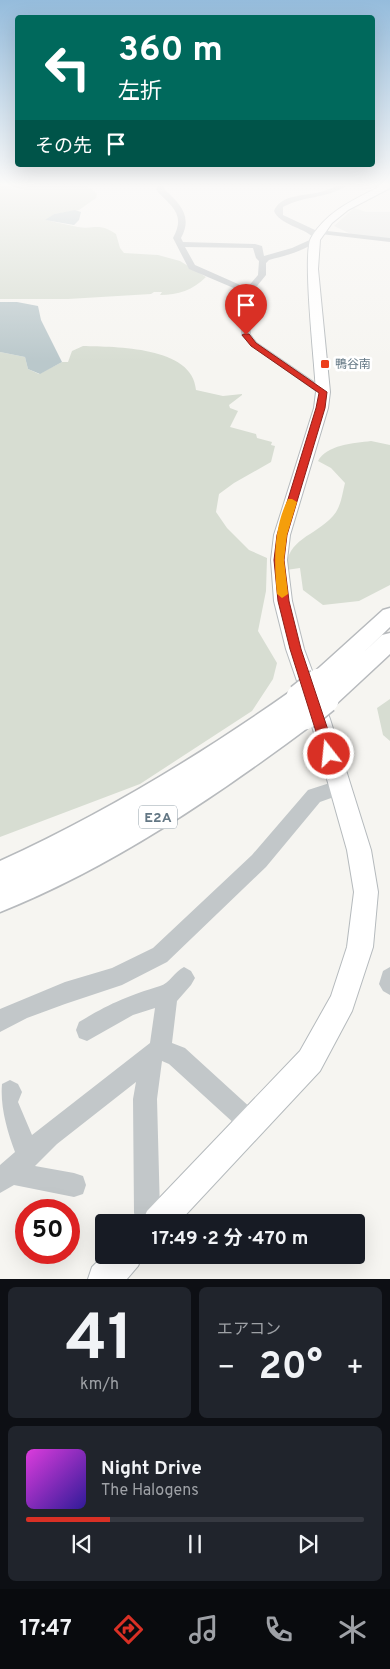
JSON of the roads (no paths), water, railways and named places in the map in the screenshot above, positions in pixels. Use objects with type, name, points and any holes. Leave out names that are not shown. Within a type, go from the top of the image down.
[{"type":"highway","name":"E2A","points":[[322,690],[390,615]]},
{"type":"highway","name":"E2A","points":[[0,899],[36,883],[134,832],[214,782],[322,690],[390,642]]},
{"type":"highway","name":"E2A","points":[[0,874],[110,820],[192,773],[248,735],[302,707]]},
{"type":"main road","points":[[166,1214],[310,1061],[343,1002],[360,947],[366,892],[359,850],[320,719],[295,649],[283,601],[279,560],[282,535],[320,408],[323,392],[313,269],[317,243]]},
{"type":"street","points":[[305,243],[287,252],[268,256],[264,261],[262,275],[248,291],[244,303],[246,335],[260,349],[323,392]]},
{"type":"street","points":[[248,291],[192,267],[180,244],[255,246],[258,248],[260,258],[264,261]]},
{"type":"street","points":[[0,1021],[21,1010],[65,993],[115,978],[160,955],[259,861],[314,796],[339,788]]},
{"type":"street","points":[[147,1214],[145,1099],[168,996],[184,978]]},
{"type":"street","points":[[390,978],[390,984]]},
{"type":"street","points":[[87,1030],[125,1008],[155,996],[168,996]]},
{"type":"street","points":[[15,1168],[49,1136],[156,1052],[177,1056],[245,1118],[250,1126]]},
{"type":"street","points":[[10,1092],[6,1102],[15,1168],[21,1176],[74,1185]]},
{"type":"place","name":"鴨谷南","points":[[325,364]]}]
